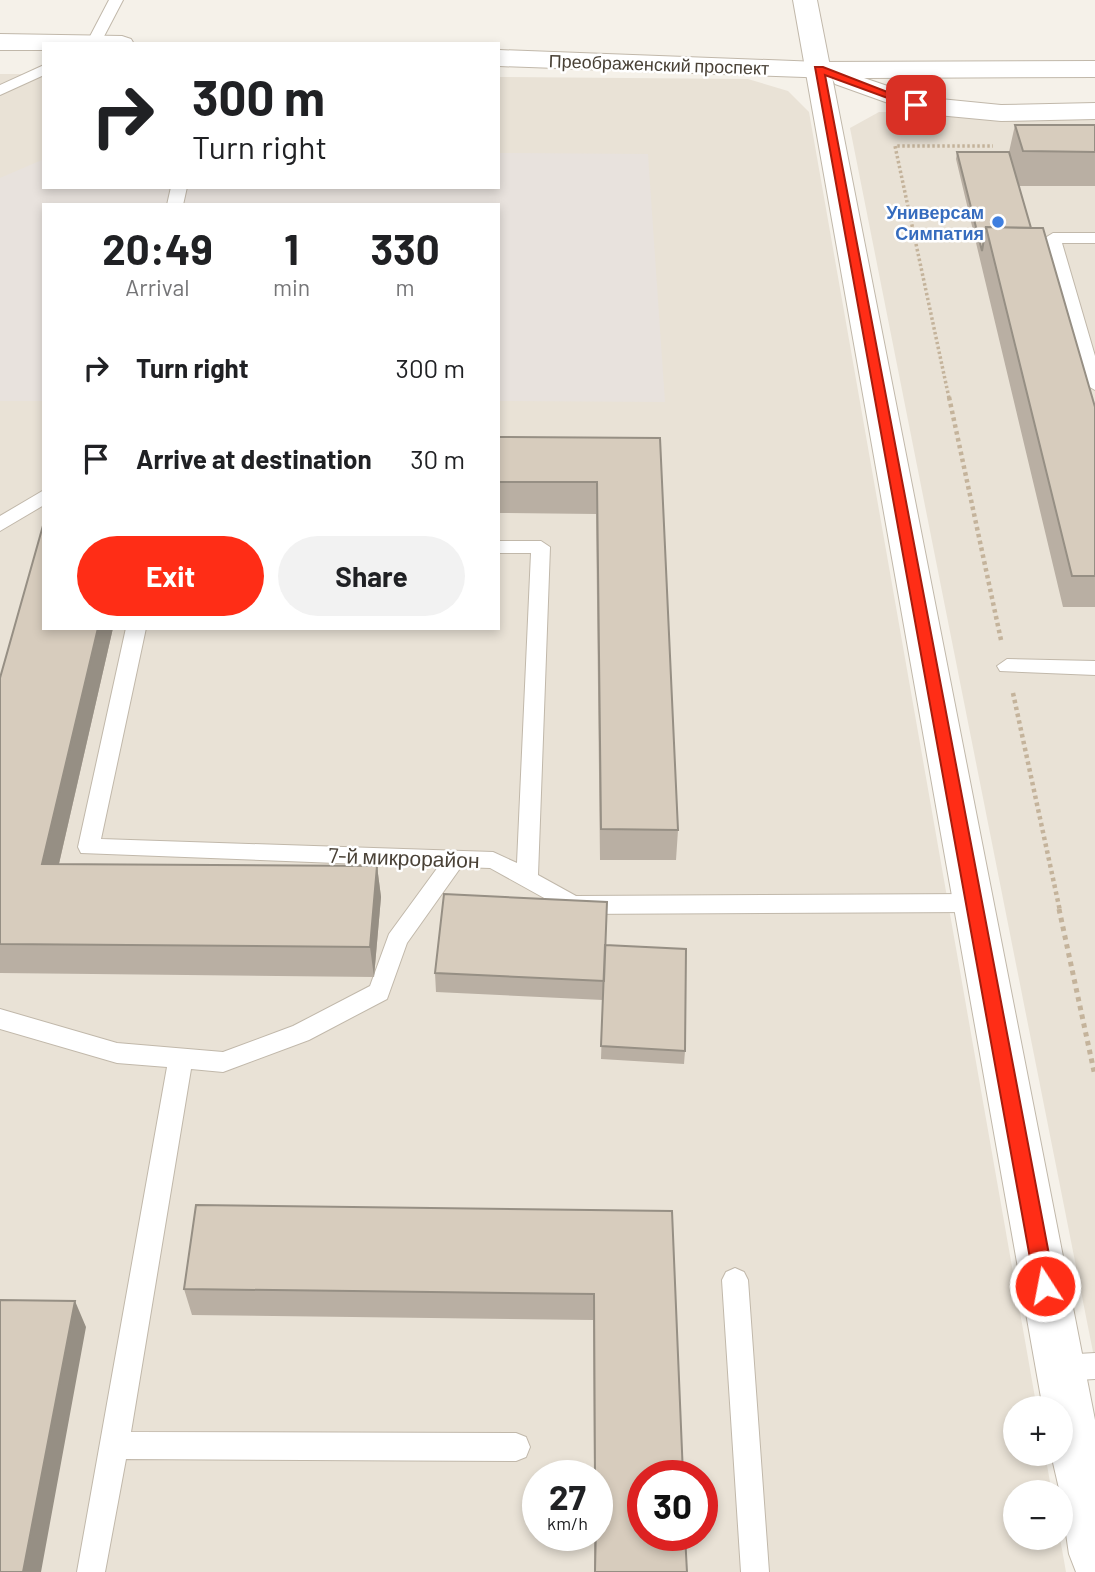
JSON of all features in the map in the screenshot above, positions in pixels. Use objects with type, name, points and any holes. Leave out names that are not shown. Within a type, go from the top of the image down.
[{"type":"street","points":[[806,0],[974,904],[1078,1367],[1095,1554]]},
{"type":"street","points":[[0,42],[42,42]]},
{"type":"street","name":"Преображенский проспект","points":[[500,58],[819,69],[1095,69]]},
{"type":"street","name":"Преображенский проспект","points":[[819,69],[916,105],[1002,113],[1095,111]]},
{"type":"lane","points":[[95,42],[116,0]]},
{"type":"lane","points":[[0,91],[42,70]]},
{"type":"lane","points":[[1095,238],[1053,238],[1095,385]]},
{"type":"lane","points":[[0,525],[42,497]]},
{"type":"lane","points":[[500,547],[541,547],[527,879]]},
{"type":"lane","name":"7-й микрорайон","points":[[136,630],[89,847],[493,860],[573,905],[974,904]]},
{"type":"lane","points":[[1007,666],[1095,668]]},
{"type":"lane","points":[[0,1019],[117,1053],[223,1062],[301,1033],[379,992],[397,940],[456,858]]},
{"type":"lane","points":[[92,1572],[181,1057]]},
{"type":"lane","points":[[735,1280],[755,1572]]},
{"type":"lane","points":[[115,1445],[516,1447]]},
{"type":"path","points":[[1002,146],[895,146],[1095,1076]]},
{"type":"shaded area","points":[[0,74],[42,74],[42,189],[500,189],[500,77],[748,79],[788,91],[809,112],[1035,1396],[1003,1396],[1003,1466],[1047,1466],[1050,1480],[1003,1480],[1003,1550],[1062,1550],[1066,1572],[0,1572]]},
{"type":"shaded area","points":[[879,112],[1095,113],[1095,1362],[850,128]]},
{"type":"shaded area","points":[[500,153],[648,154],[665,402],[500,401],[500,203],[42,203],[42,401],[0,401],[0,178],[42,160],[42,189],[500,189]]},
{"type":"building","points":[[1015,125],[1095,125],[1095,152],[1023,151]]},
{"type":"building","name":"Универсам Симпатия","points":[[957,152],[1009,152],[1031,228],[986,227],[982,251]]},
{"type":"building","points":[[986,227],[1043,228],[1095,407],[1095,576],[1072,576]]},
{"type":"building","points":[[500,437],[660,438],[678,830],[601,829],[597,482],[500,482]]},
{"type":"building","points":[[42,529],[42,630],[98,630],[42,864],[377,866],[370,947],[0,944],[0,678]]},
{"type":"building","points":[[444,894],[607,902],[604,981],[435,973]]},
{"type":"building","points":[[605,945],[686,949],[685,1051],[601,1046]]},
{"type":"building","points":[[196,1205],[672,1211],[682,1460],[627,1460],[627,1551],[686,1551],[687,1572],[595,1572],[595,1551],[613,1551],[613,1460],[595,1460],[594,1294],[184,1289]]},
{"type":"building","points":[[0,1300],[75,1301],[23,1572],[0,1572]]},
{"type":"place","name":"Универсам Симпатия","points":[[998,222]]},
{"type":"route","points":[[916,105],[819,69],[1045,1286]]}]
